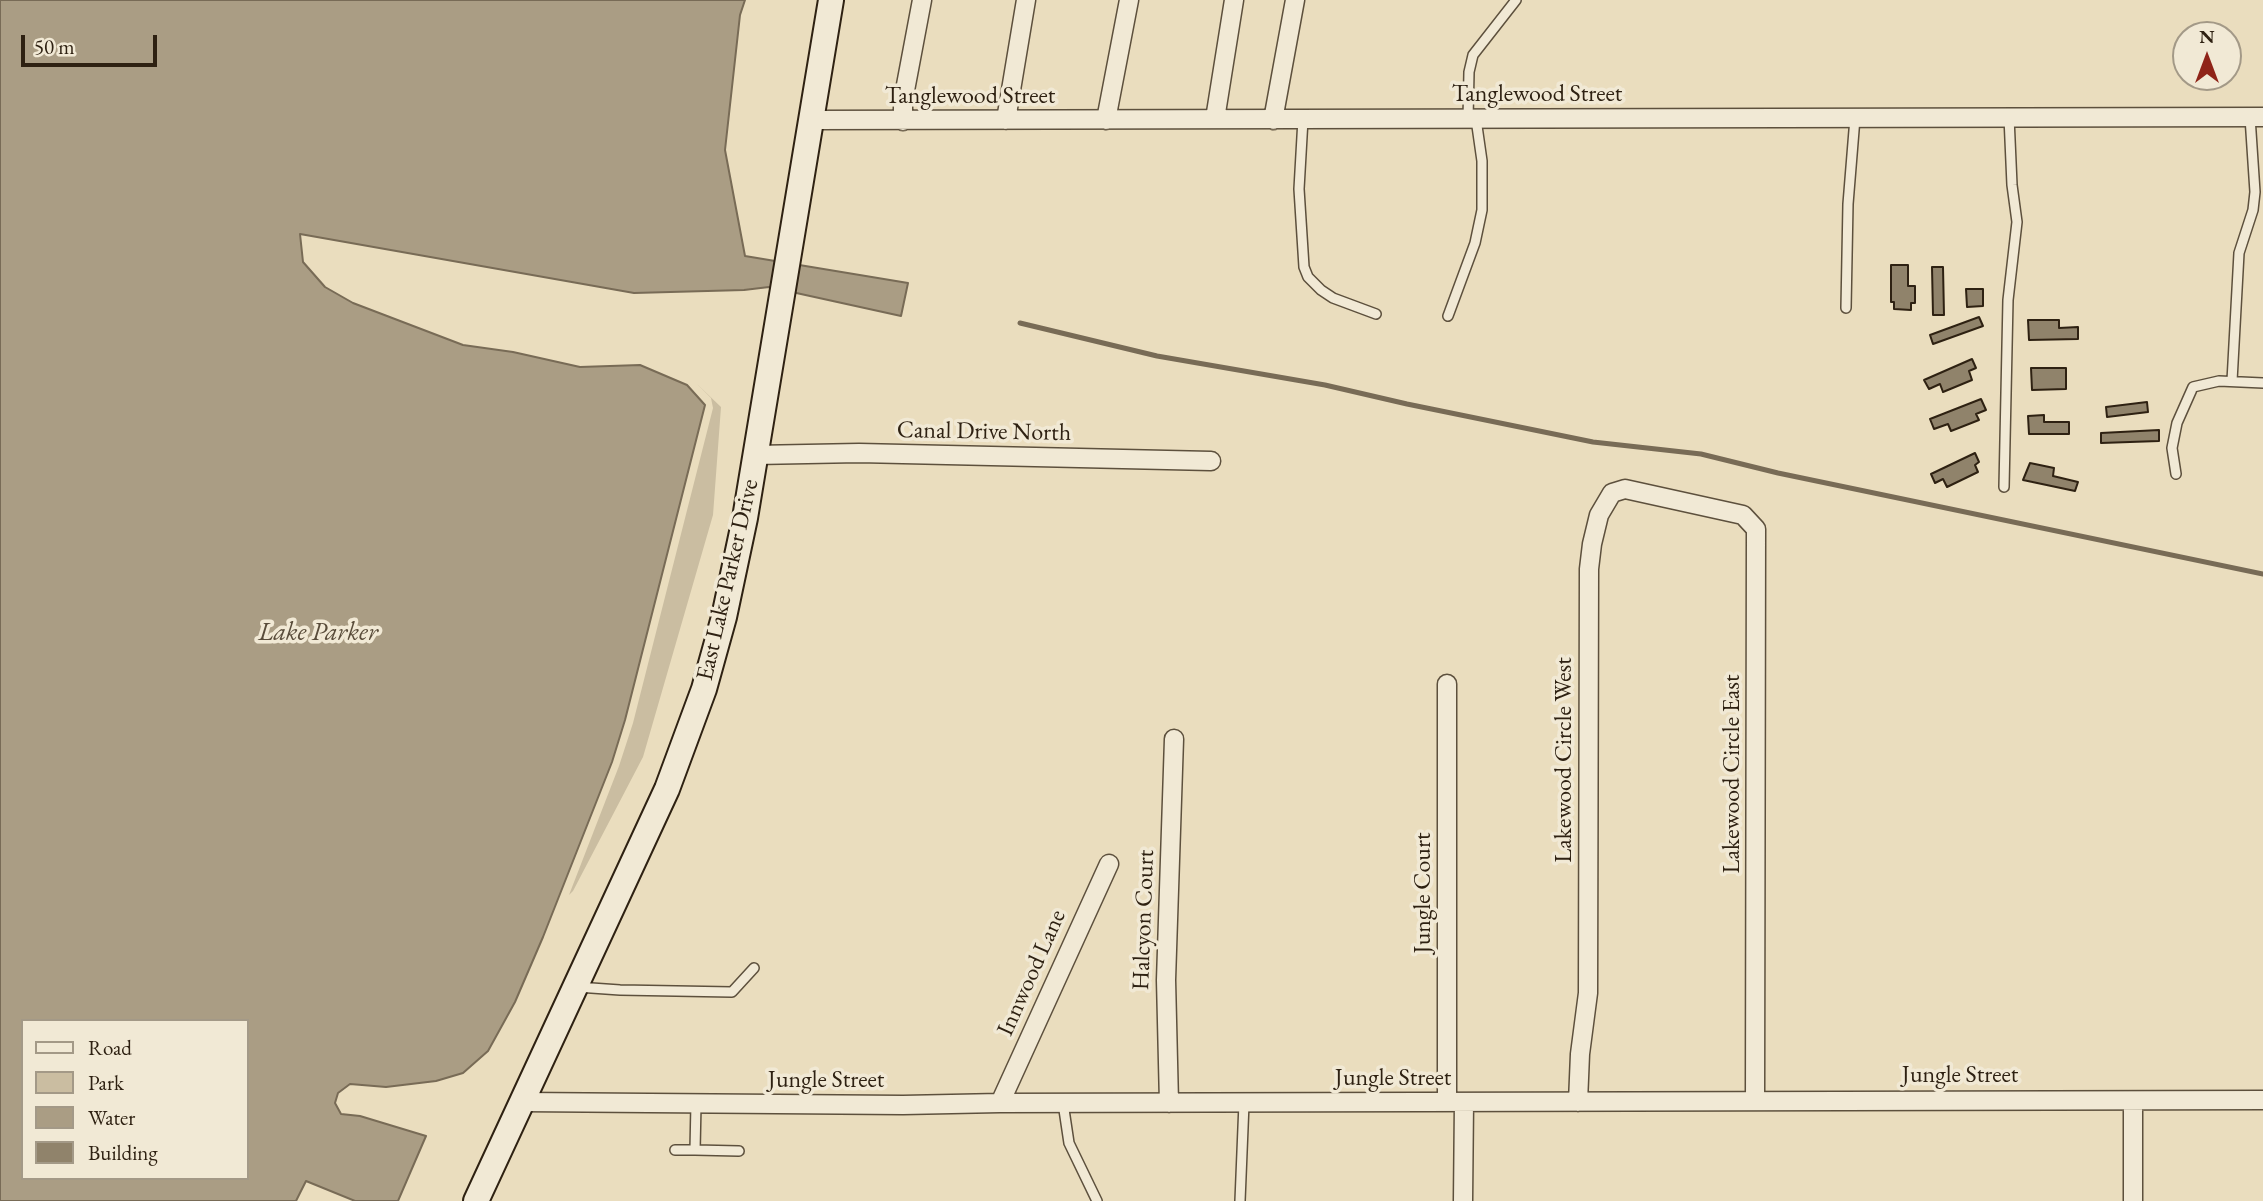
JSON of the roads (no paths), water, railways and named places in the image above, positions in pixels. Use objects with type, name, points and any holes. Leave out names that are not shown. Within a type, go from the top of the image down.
[{"type":"street","name":"East Lake Parker Drive","points":[[476,1201],[667,789],[700,701],[732,585],[831,0]]},
{"type":"street","points":[[902,121],[903,101],[922,0]]},
{"type":"street","points":[[1006,120],[1026,0]]},
{"type":"street","points":[[1106,120],[1129,0]]},
{"type":"street","points":[[1215,120],[1234,0]]},
{"type":"street","points":[[1273,120],[1295,0]]},
{"type":"street","name":"Tanglewood Street","points":[[812,120],[2256,117]]},
{"type":"street","name":"Canal Drive North","points":[[755,454],[859,453],[1211,461]]},
{"type":"street","name":"Lakewood Circle West","points":[[1578,1102],[1580,1054],[1588,993],[1589,583],[1592,544],[1606,499],[1617,490],[1625,489],[1681,502]]},
{"type":"street","name":"Lakewood Circle East","points":[[1681,502],[1743,516],[1756,529],[1755,1101]]},
{"type":"street","name":"Jungle Court","points":[[1447,684],[1456,1102],[1463,1201]]},
{"type":"street","name":"Halcyon Court","points":[[1169,1103],[1166,980],[1174,739]]},
{"type":"street","name":"Innwood Lane","points":[[1000,1102],[1109,864]]},
{"type":"street","name":"Jungle Street","points":[[522,1102],[903,1105],[1000,1102],[2263,1100]]},
{"type":"street","points":[[2133,1101],[2133,1201]]},
{"type":"lane","points":[[1448,316],[1475,243],[1482,210],[1482,161],[1472,119],[1469,72],[1473,55],[1516,0]]},
{"type":"lane","points":[[2004,487],[2008,300],[2017,222],[2012,185],[2009,117]]},
{"type":"lane","points":[[2232,381],[2239,253],[2253,210],[2255,192],[2256,117]]},
{"type":"lane","points":[[1846,308],[1848,204],[1855,118]]},
{"type":"lane","points":[[1303,120],[1299,189],[1301,255],[1304,267],[1308,277],[1321,290],[1334,298],[1376,314]]},
{"type":"lane","points":[[2176,474],[2172,449],[2177,423],[2193,387],[2219,380],[2263,383]]},
{"type":"lane","points":[[575,986],[732,992],[754,968]]},
{"type":"lane","points":[[1063,1102],[1069,1143],[1097,1201]]},
{"type":"lane","points":[[1240,1201],[1244,1102]]},
{"type":"lane","points":[[695,1150],[696,1104]]},
{"type":"lane","points":[[676,1150],[739,1151]]},
{"type":"water","name":"Lake Parker","points":[[0,0],[745,0],[740,15],[725,150],[745,256],[908,283],[901,316],[769,287],[634,293],[300,234],[303,262],[325,287],[353,303],[463,345],[513,352],[580,367],[640,365],[687,385],[705,405],[612,762],[515,1002],[488,1051],[463,1073],[436,1081],[386,1087],[350,1084],[338,1093],[335,1103],[341,1114],[360,1116],[426,1136],[398,1201],[355,1201],[306,1181],[296,1201],[0,1201]]},
{"type":"waterway","points":[[1020,323],[1157,356],[1325,385],[1593,442],[1701,454],[1778,473],[2263,574]]}]
